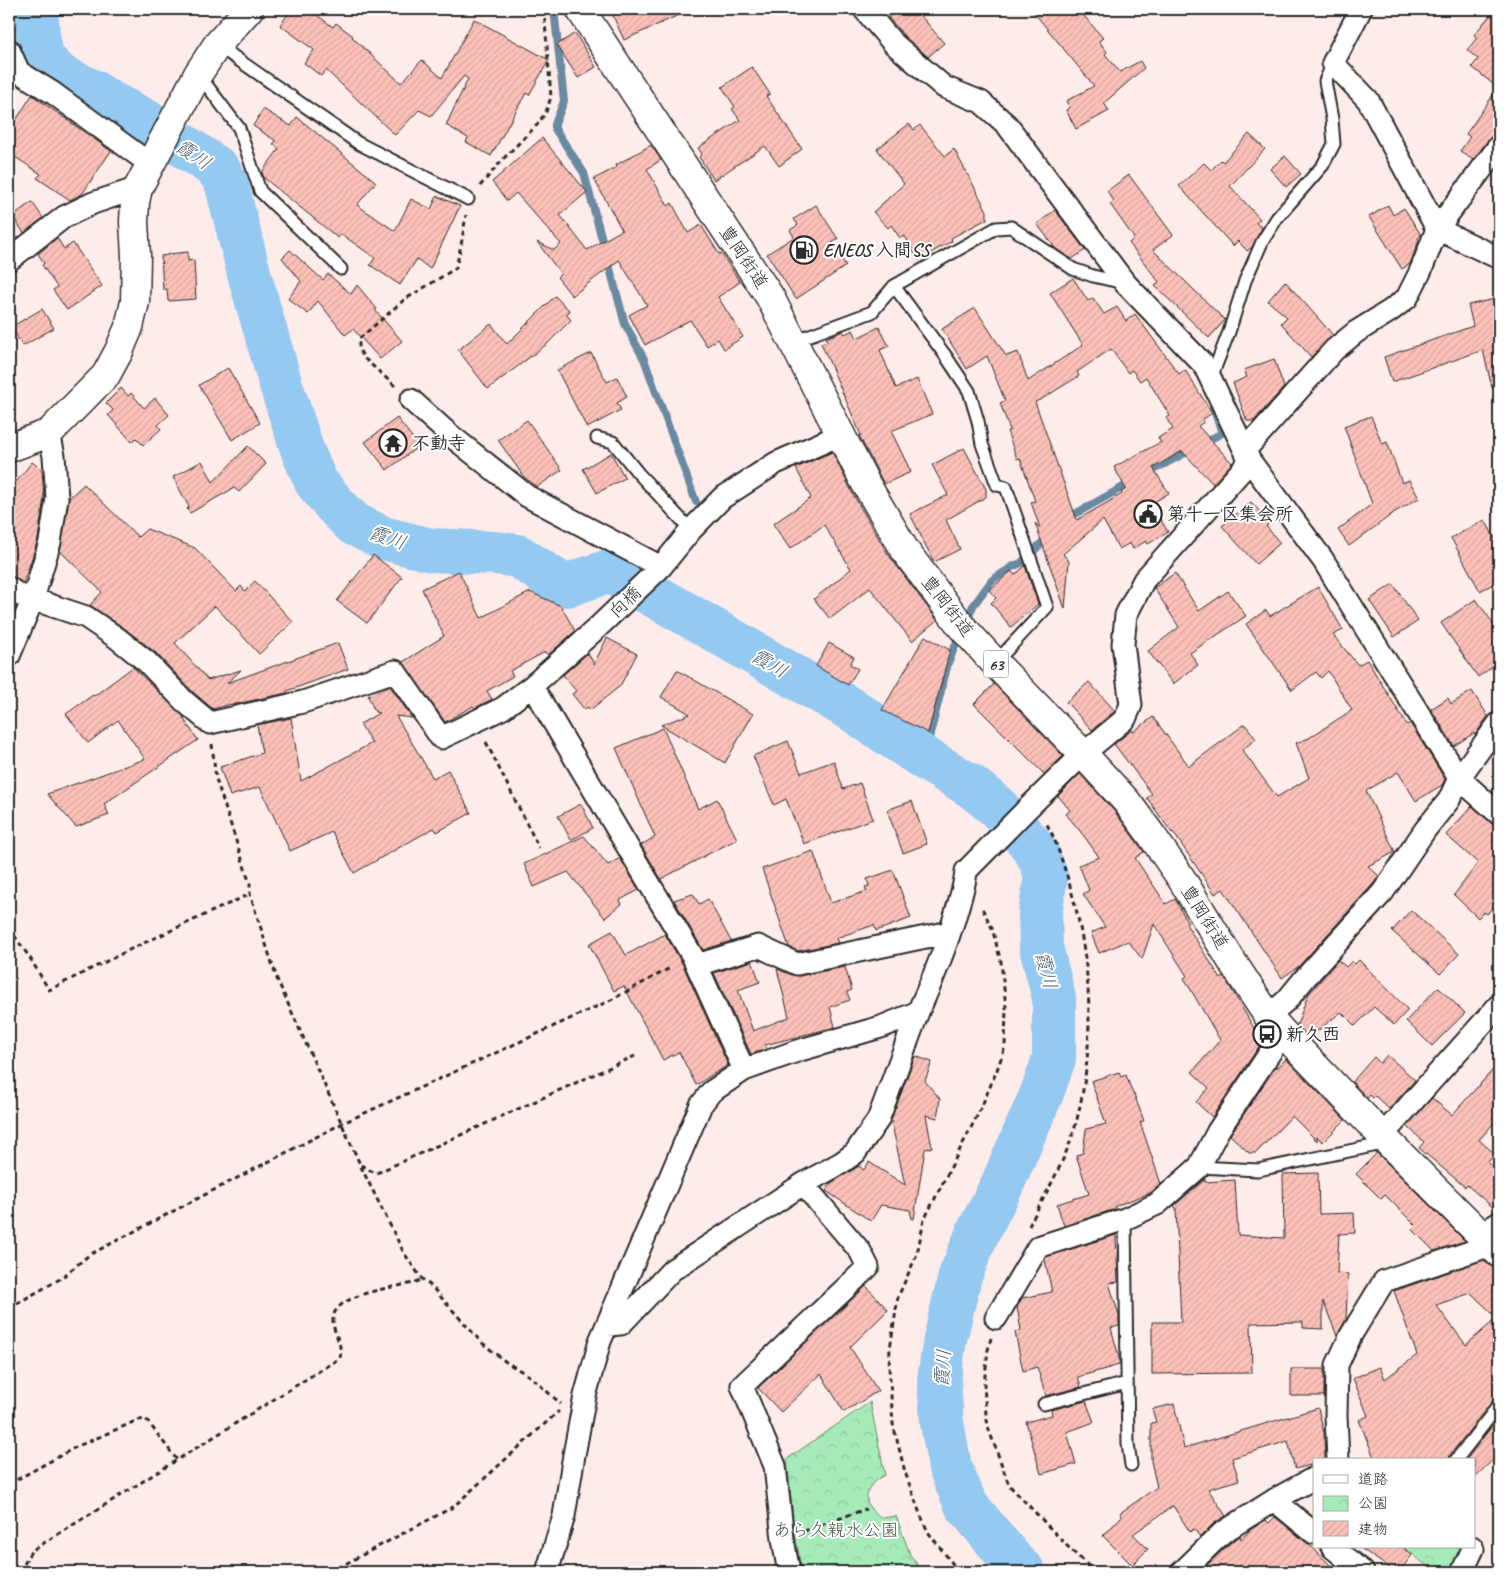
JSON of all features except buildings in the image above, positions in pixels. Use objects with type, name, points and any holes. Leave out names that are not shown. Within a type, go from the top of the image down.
[{"type":"main road","points":[[9,448],[49,433],[106,375],[119,352],[129,328],[135,302],[135,202],[148,169],[194,83],[217,45],[249,9]]},
{"type":"main road","name":"豊岡街道","points":[[580,9],[770,297],[794,340],[866,484],[906,552],[954,617],[1127,802],[1152,836],[1276,1024],[1386,1139],[1493,1239]]},
{"type":"street","points":[[864,9],[893,44],[944,87],[982,102],[1007,125],[1125,283],[1204,364],[1248,456],[1323,560],[1459,778],[1499,814]]},
{"type":"street","points":[[1361,9],[1333,63],[1368,100],[1437,229],[1499,258]]},
{"type":"street","points":[[9,50],[19,72],[53,92],[148,169],[93,203],[64,217],[9,260]]},
{"type":"street","points":[[607,1325],[621,1324],[672,1270],[803,1184],[841,1163],[855,1153],[868,1136],[878,1120],[918,1012],[934,977],[965,883],[966,871],[1083,754],[1125,719],[1131,705],[1123,644],[1126,615],[1144,580],[1334,350],[1356,332],[1407,298],[1422,270],[1437,229],[1499,146]]},
{"type":"street","points":[[411,400],[450,436],[527,496],[657,571]]},
{"type":"street","points":[[9,656],[33,599],[50,542],[57,498],[54,456],[49,433]]},
{"type":"street","name":"向橋","points":[[210,723],[303,702],[396,671],[441,738],[503,708],[532,686],[657,571],[691,530],[722,498],[776,463],[840,435]]},
{"type":"street","points":[[9,588],[17,594],[86,617],[117,638],[147,662],[184,701],[210,723]]},
{"type":"street","points":[[532,686],[695,961],[744,1070]]},
{"type":"street","points":[[996,1318],[1038,1247],[1125,1219],[1157,1204],[1199,1167],[1287,1000],[1383,892],[1425,830],[1450,800],[1459,778],[1499,723]]},
{"type":"street","points":[[695,961],[758,946],[797,964],[950,932]]},
{"type":"street","points":[[1386,1139],[1499,1005]]},
{"type":"street","points":[[547,1572],[564,1516],[585,1396],[600,1341],[701,1105],[711,1092],[744,1070],[797,1051],[881,1027],[918,1012]]},
{"type":"street","points":[[790,1572],[783,1539],[775,1466],[742,1386],[868,1267],[860,1251],[803,1184]]},
{"type":"street","points":[[1338,1458],[1337,1365],[1351,1335],[1384,1281],[1493,1239]]},
{"type":"street","points":[[1187,1571],[1222,1533],[1274,1500],[1313,1479]]},
{"type":"street","points":[[1274,1500],[1313,1532]]},
{"type":"street","points":[[1333,1548],[1363,1572]]},
{"type":"street","points":[[1462,1572],[1472,1548]]},
{"type":"lane","points":[[217,45],[358,143],[468,199]]},
{"type":"lane","points":[[1211,378],[1229,332],[1245,281],[1262,242],[1276,218],[1323,165],[1334,144],[1332,119],[1325,81],[1333,63]]},
{"type":"lane","points":[[194,83],[239,128],[260,191],[341,269]]},
{"type":"lane","points":[[794,340],[872,312],[894,286],[996,228],[1011,226],[1073,269],[1093,276],[1125,283]]},
{"type":"lane","points":[[894,286],[969,391],[978,421],[982,444],[997,485],[1006,487],[1047,607],[995,663]]},
{"type":"lane","points":[[597,438],[613,442],[638,473],[691,530]]},
{"type":"lane","points":[[1199,1167],[1258,1170],[1386,1139]]},
{"type":"lane","points":[[1125,1219],[1128,1444],[1131,1464]]},
{"type":"lane","points":[[1044,1404],[1127,1383]]},
{"type":"lane","points":[[1458,1458],[1499,1405]]},
{"type":"path","points":[[476,721],[539,848]]},
{"type":"path","points":[[210,723],[216,779],[250,884],[250,894],[277,979],[360,1165],[404,1253],[422,1279],[431,1286],[481,1342],[506,1362],[531,1377],[564,1407],[453,1507],[330,1572]]},
{"type":"path","points":[[1028,1228],[1067,1150],[1075,1126],[1089,1050],[1089,1007],[1085,953],[1074,900],[1051,831],[1031,805]]},
{"type":"path","points":[[959,1572],[928,1532],[908,1480],[893,1424],[889,1367],[898,1297],[916,1254],[924,1220],[981,1108],[997,1070],[1004,1047],[1006,1007],[1001,962],[992,928],[965,883]]},
{"type":"path","points":[[9,928],[49,990],[250,894]]},
{"type":"path","points":[[9,1308],[60,1279],[89,1255],[342,1123],[695,961]]},
{"type":"path","points":[[360,1165],[379,1172],[635,1056]]},
{"type":"path","points":[[20,1572],[31,1551],[340,1358],[342,1351],[332,1321],[334,1312],[342,1304],[358,1296],[414,1283],[422,1279]]},
{"type":"path","points":[[996,1318],[988,1350],[984,1384],[989,1430],[1001,1466],[1009,1485],[1071,1550],[1095,1572]]},
{"type":"path","points":[[9,1484],[76,1447],[138,1420],[146,1419],[177,1460]]},
{"type":"path","points":[[783,1539],[866,1509]]},
{"type":"green space","name":"あら久親水公園","points":[[870,1402],[885,1475],[872,1484],[867,1496],[867,1502],[870,1508],[882,1518],[896,1516],[911,1557],[924,1572],[803,1572],[794,1526],[787,1459]]},
{"type":"green space","points":[[1405,1548],[1461,1548],[1452,1572],[1434,1572]]},
{"type":"waterway","name":"霞川","points":[[36,9],[42,58],[60,76],[92,91],[148,122],[217,168],[226,182],[250,277],[280,382],[303,452],[316,482],[354,524],[383,538],[431,550],[518,556],[559,583],[568,585],[609,571],[854,711],[924,758],[971,786],[997,807],[1030,843],[1039,857],[1046,876],[1040,914],[1041,947],[1054,998],[1054,1059],[1042,1093],[1002,1185],[977,1234],[960,1276],[945,1339],[939,1380],[942,1423],[950,1467],[966,1505],[1024,1572]]},
{"type":"waterway","points":[[554,9],[564,101],[555,124],[555,129],[584,173],[625,324],[644,359],[696,502]]},
{"type":"waterway","points":[[27,41],[38,34]]},
{"type":"waterway","points":[[1146,474],[1222,433],[1213,407]]},
{"type":"waterway","points":[[1068,518],[1132,482]]},
{"type":"waterway","points":[[966,621],[973,606],[992,580],[1021,563],[1049,536]]},
{"type":"waterway","points":[[924,758],[948,663],[960,634]]},
{"type":"place","name":"ENEOS 入間SS","points":[[804,250]]},
{"type":"place","name":"不動寺","points":[[393,443]]},
{"type":"place","name":"第十一区集会所","points":[[1148,514]]},
{"type":"place","name":"新久西","points":[[1267,1034]]}]
